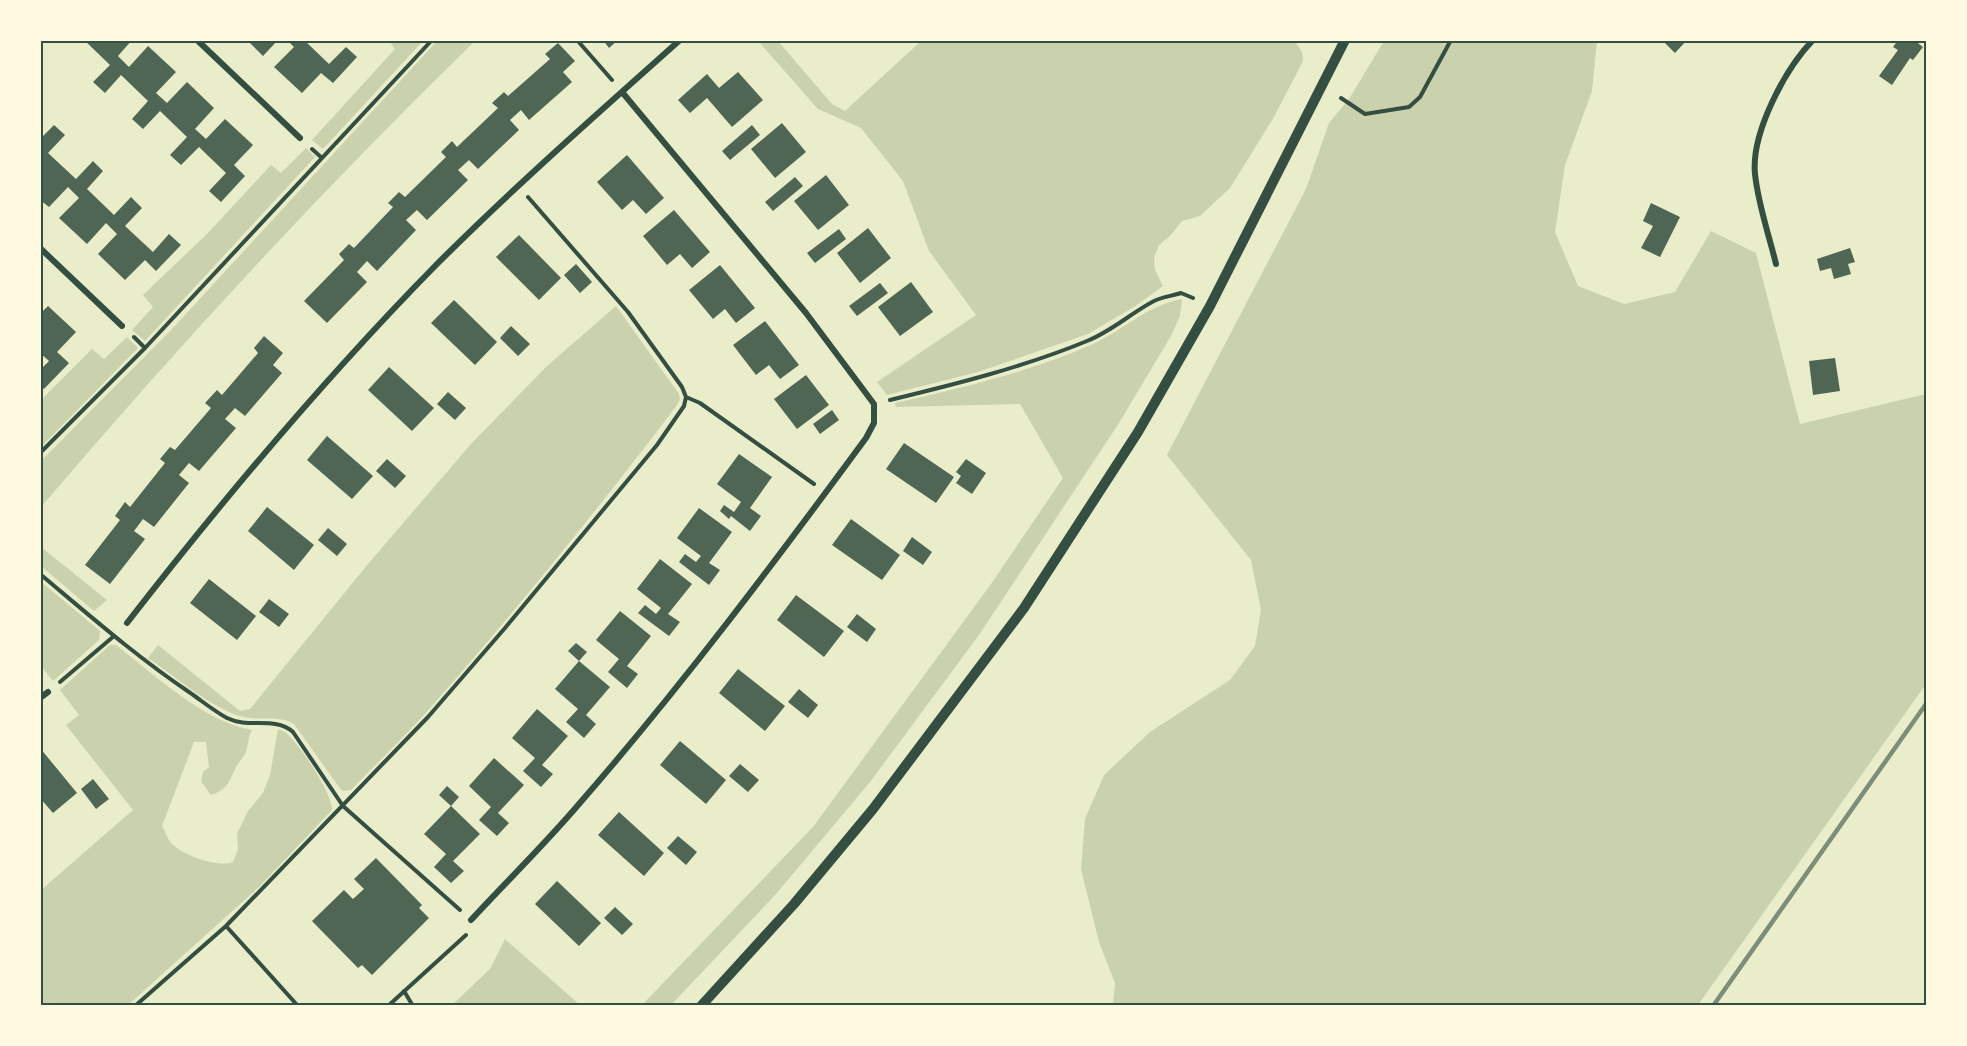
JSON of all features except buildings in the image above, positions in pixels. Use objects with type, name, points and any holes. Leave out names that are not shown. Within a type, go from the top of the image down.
[{"type":"street","points":[[197,40],[300,138]]},
{"type":"street","points":[[127,623],[208,519],[295,418],[436,266],[518,185],[680,40]]},
{"type":"street","points":[[1776,264],[1760,202],[1755,172],[1758,146],[1765,120],[1783,81],[1814,40]]},
{"type":"street","points":[[701,1005],[794,904],[873,808],[1024,608],[1138,432],[1210,306],[1342,41]]},
{"type":"street","points":[[471,920],[579,804],[684,679],[826,492],[866,438],[874,423],[874,404],[806,314],[622,92]]},
{"type":"street","points":[[40,248],[122,327]]},
{"type":"street","points":[[40,698],[48,692]]},
{"type":"path","points":[[40,453],[145,348],[432,40]]},
{"type":"path","points":[[577,40],[622,92]]},
{"type":"path","points":[[1341,98],[1365,114],[1409,107],[1420,98],[1451,40]]},
{"type":"path","points":[[135,1005],[226,926],[428,717],[657,445],[684,406],[686,397],[682,387],[628,312],[518,185]]},
{"type":"path","points":[[874,404],[952,385],[1089,341],[1155,301],[1181,293],[1210,306]]},
{"type":"path","points":[[686,397],[700,403],[826,492]]},
{"type":"path","points":[[40,574],[113,636],[228,719],[241,723],[279,723],[287,726],[343,806],[471,920],[468,934],[388,1005]]},
{"type":"path","points":[[48,692],[127,623]]},
{"type":"path","points":[[226,926],[298,1005]]},
{"type":"path","points":[[404,991],[413,1005]]},
{"type":"green space","points":[[438,40],[475,41],[307,211],[146,387],[41,507],[41,461],[173,328]]},
{"type":"green space","points":[[389,41],[423,41],[323,149],[312,140],[395,49]]},
{"type":"green space","points":[[758,41],[778,41],[832,104],[845,111],[921,41],[1295,41],[1302,52],[1303,61],[1274,117],[1230,188],[1200,216],[1182,221],[1159,245],[1154,258],[1155,270],[1163,286],[1137,305],[1088,334],[978,372],[887,395],[877,382],[976,315],[929,251],[903,181],[861,128],[818,109]]},
{"type":"green space","points":[[1384,41],[1597,41],[1592,91],[1565,165],[1555,232],[1578,286],[1624,304],[1675,292],[1711,231],[1756,253],[1800,424],[1926,394],[1926,684],[1698,1005],[1113,1005],[1115,983],[1099,942],[1081,869],[1085,819],[1104,775],[1150,732],[1230,680],[1255,646],[1261,610],[1251,560],[1167,455],[1306,189],[1329,123],[1349,99]]},
{"type":"green space","points":[[306,148],[315,157],[145,341],[132,330],[153,307],[143,295],[208,233],[271,165],[281,173]]},
{"type":"green space","points":[[1182,299],[1180,316],[1171,336],[1119,423],[979,635],[870,782],[776,894],[671,1005],[642,1005],[813,827],[991,584],[1063,478],[1020,404],[896,407],[895,403],[970,385],[1045,363],[1105,338],[1146,312]]},
{"type":"green space","points":[[616,306],[679,394],[680,399],[677,405],[588,520],[496,632],[423,716],[351,790],[343,791],[339,787],[294,724],[288,721],[250,718],[232,713],[194,692],[148,658],[158,645],[240,711],[250,709],[368,564],[471,444],[547,366]]},
{"type":"green space","points":[[127,337],[138,348],[41,447],[41,400],[92,349],[104,359]]},
{"type":"green space","points":[[41,547],[107,600],[94,611],[41,566]]},
{"type":"green space","points":[[40,581],[100,631],[99,640],[53,681],[41,666]]},
{"type":"green space","points":[[110,645],[116,645],[163,683],[198,707],[234,725],[252,730],[245,754],[229,782],[221,791],[211,795],[201,781],[203,772],[209,767],[206,742],[194,742],[162,826],[176,848],[210,862],[233,862],[238,849],[237,834],[248,811],[263,793],[270,775],[278,729],[292,739],[307,758],[322,782],[332,810],[259,887],[128,1005],[41,1005],[41,890],[133,810],[66,725],[79,715],[60,690]]},
{"type":"green space","points":[[505,939],[580,1005],[452,1005],[490,969]]},
{"type":"railway","points":[[1713,1006],[1926,704]]}]
